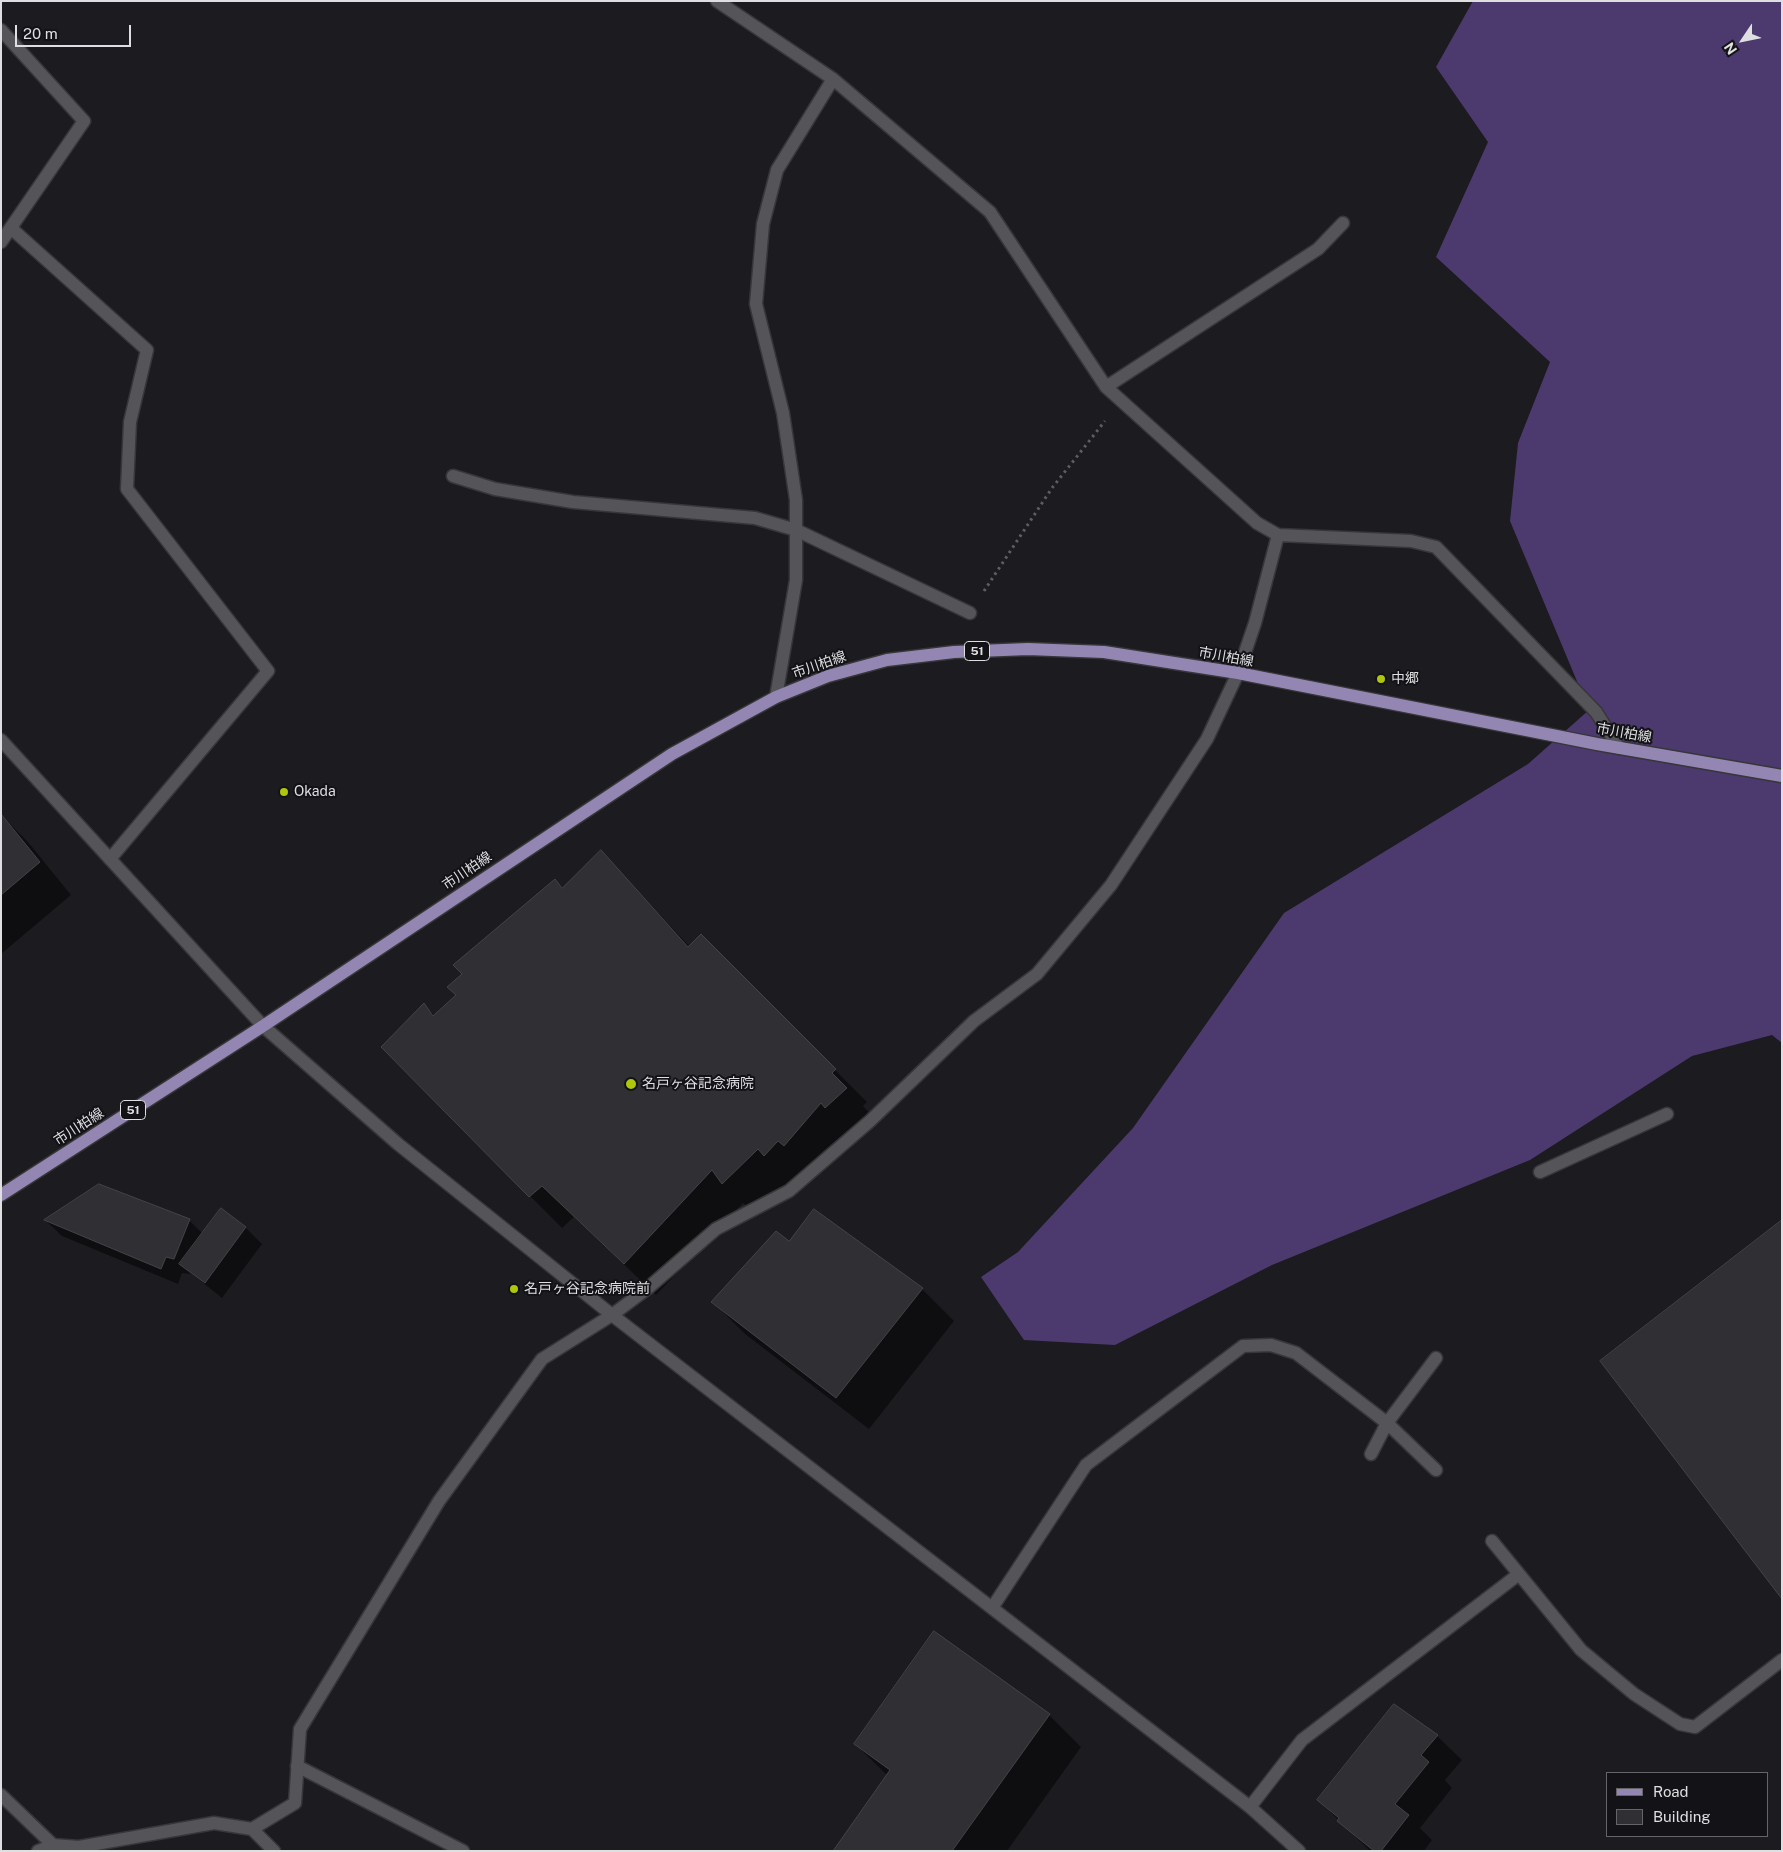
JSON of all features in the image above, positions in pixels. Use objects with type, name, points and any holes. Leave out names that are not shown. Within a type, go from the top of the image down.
[{"type":"main road","name":"市川柏線","points":[[1,1195],[263,1026],[672,754],[776,697],[828,676],[887,660],[954,652],[1028,649],[1104,652],[1238,674],[1620,748],[1782,776]]},
{"type":"street","points":[[717,1],[833,79],[990,212],[1106,386],[1257,523],[1278,536],[1411,541],[1436,547],[1596,712],[1620,748]]},
{"type":"street","points":[[1,30],[84,121],[12,229],[1,242]]},
{"type":"street","points":[[776,697],[796,580],[796,500],[783,413],[756,304],[763,224],[777,170],[833,79]]},
{"type":"street","points":[[1106,386],[1318,249],[1342,224]]},
{"type":"street","points":[[12,229],[147,350],[130,422],[127,489],[268,672],[110,859]]},
{"type":"street","points":[[453,476],[495,489],[573,502],[755,518],[796,530],[970,614]]},
{"type":"street","points":[[252,1829],[295,1803],[300,1729],[439,1501],[542,1358],[612,1315],[716,1229],[789,1191],[870,1121],[974,1021],[1036,974],[1111,885],[1208,740],[1238,674],[1278,536]]},
{"type":"street","points":[[1,740],[263,1026],[398,1144],[612,1315],[1250,1807],[1299,1851]]},
{"type":"street","points":[[1540,1172],[1667,1114]]},
{"type":"street","points":[[992,1608],[1086,1465],[1243,1346],[1270,1345],[1296,1353],[1387,1423],[1436,1470]]},
{"type":"street","points":[[1371,1454],[1387,1423],[1436,1358]]},
{"type":"street","points":[[1492,1542],[1581,1650],[1634,1694],[1680,1724],[1695,1727],[1782,1660]]},
{"type":"street","points":[[1250,1807],[1302,1740],[1519,1574]]},
{"type":"street","points":[[297,1766],[462,1851]]},
{"type":"street","points":[[1,1796],[52,1845]]},
{"type":"street","points":[[38,1851],[52,1845],[79,1847],[214,1823],[252,1829],[274,1851]]},
{"type":"path","points":[[970,614],[1052,488],[1121,401]]},
{"type":"shaded area","points":[[1473,1],[1782,1],[1782,1043],[1772,1035],[1692,1056],[1530,1160],[1272,1265],[1115,1345],[1024,1340],[981,1277],[1018,1252],[1133,1128],[1284,913],[1528,764],[1589,710],[1510,521],[1518,443],[1550,362],[1436,257],[1488,142],[1436,67]]},
{"type":"building","points":[[1,814],[40,862],[1,895]]},
{"type":"building","points":[[601,850],[688,947],[701,934],[836,1069],[832,1073],[847,1088],[825,1108],[821,1103],[784,1146],[778,1141],[764,1156],[758,1149],[722,1184],[712,1170],[624,1264],[542,1186],[529,1197],[381,1047],[424,1003],[433,1016],[456,995],[447,987],[462,974],[453,965],[555,879],[562,888]]},
{"type":"building","points":[[99,1184],[190,1219],[174,1259],[166,1257],[161,1269],[44,1220]]},
{"type":"building","points":[[221,1208],[246,1227],[205,1283],[179,1264]]},
{"type":"building","points":[[814,1209],[923,1288],[836,1398],[711,1302],[776,1231],[789,1241]]},
{"type":"building","points":[[1782,1220],[1782,1599],[1600,1361]]},
{"type":"building","points":[[934,1631],[1050,1714],[952,1851],[833,1851],[890,1770],[854,1744]]},
{"type":"building","points":[[1394,1704],[1438,1735],[1421,1755],[1429,1762],[1395,1804],[1409,1815],[1381,1851],[1374,1851],[1337,1821],[1339,1818],[1317,1800]]},
{"type":"place","name":"中郷","points":[[1381,679]]},
{"type":"place","name":"Okada","points":[[284,792]]},
{"type":"place","name":"名戸ヶ谷記念病院","points":[[631,1084]]},
{"type":"place","name":"名戸ヶ谷記念病院前","points":[[514,1289]]}]
